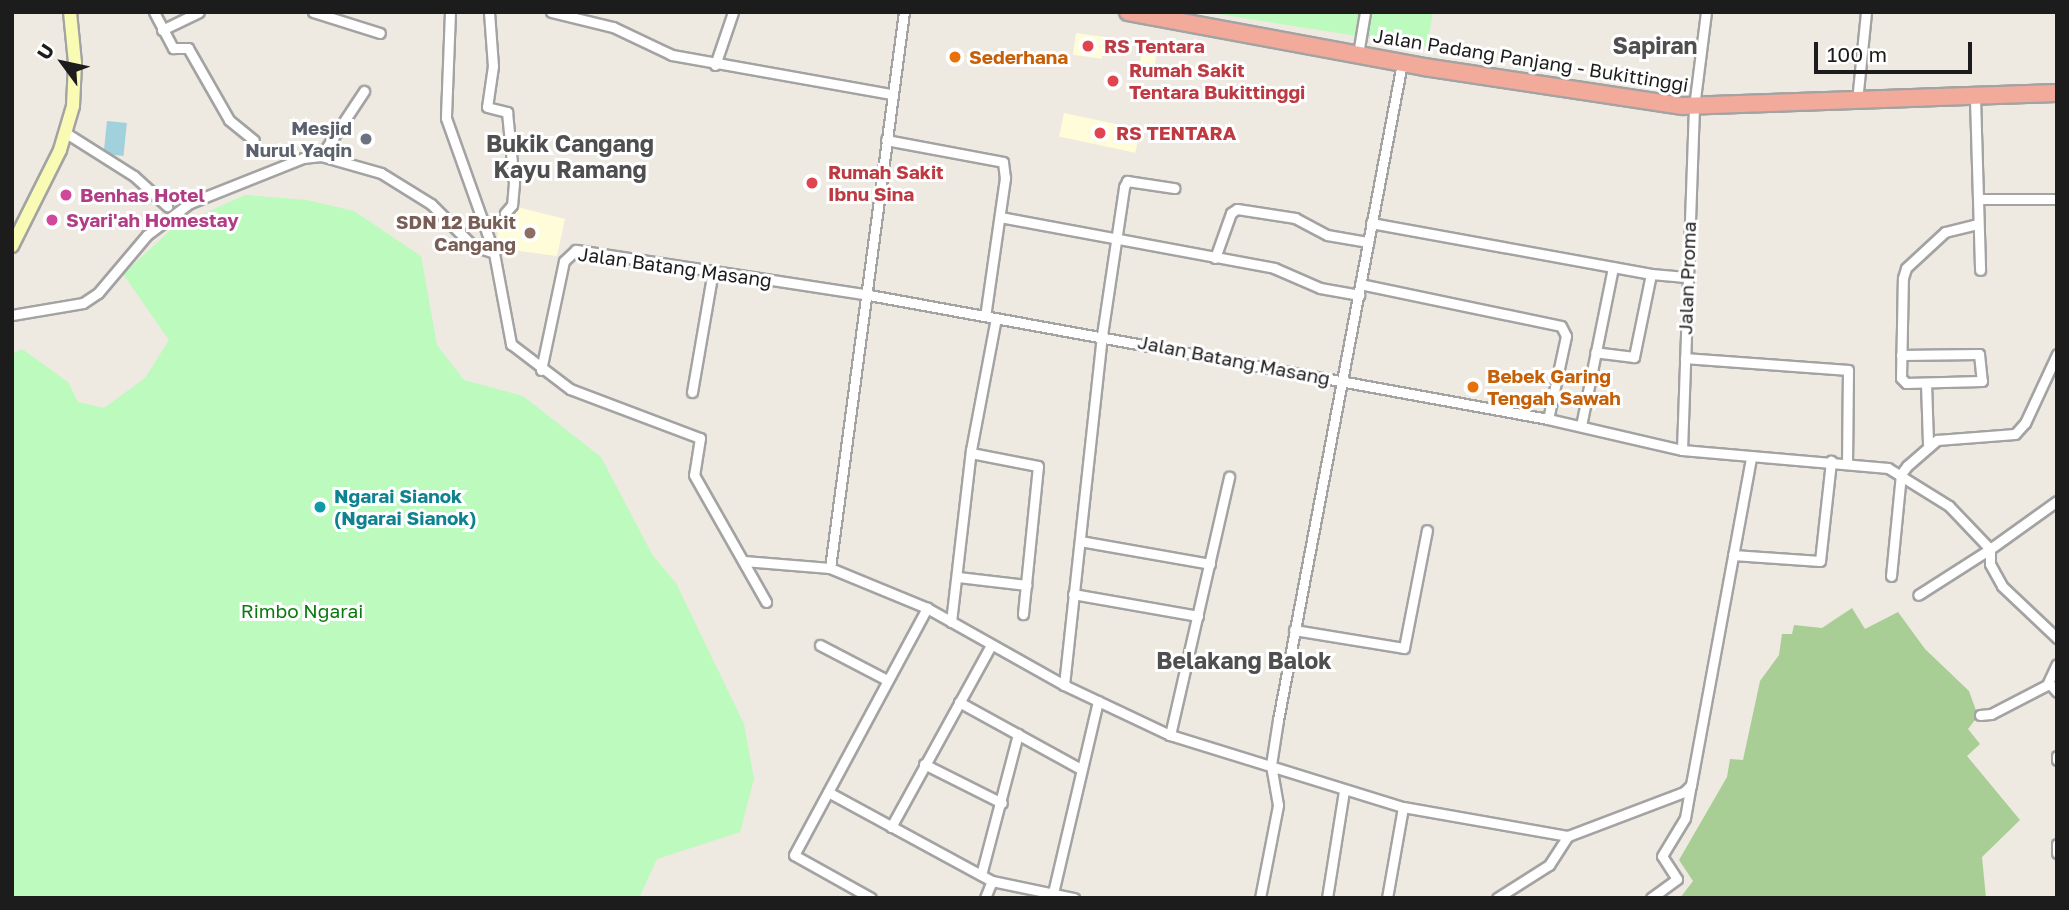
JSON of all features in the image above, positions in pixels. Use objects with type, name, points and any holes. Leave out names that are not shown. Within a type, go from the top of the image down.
[{"type":"highway","name":"Jalan Padang Panjang - Bukittinggi","points":[[1128,12],[1402,63],[1694,107],[1857,103],[2057,93]]},
{"type":"main road","points":[[12,245],[66,132],[75,83],[69,12]]},
{"type":"street","points":[[154,12],[173,48],[188,48],[229,120],[242,135],[254,140]]},
{"type":"street","points":[[162,30],[200,12]]},
{"type":"street","points":[[313,12],[380,33]]},
{"type":"street","points":[[450,12],[446,118],[494,253],[508,336],[516,350],[541,370],[600,403],[700,438],[694,475],[766,602]]},
{"type":"street","points":[[489,12],[493,66],[486,107],[507,112],[514,183],[512,205],[505,213]]},
{"type":"street","points":[[551,12],[613,27],[663,52],[715,65],[892,94]]},
{"type":"street","points":[[715,65],[733,12]]},
{"type":"street","points":[[830,568],[869,295],[886,140],[904,12]]},
{"type":"street","points":[[1358,54],[1364,12]]},
{"type":"street","name":"Jalan Proma","points":[[1682,450],[1694,107],[1706,12]]},
{"type":"street","points":[[1857,103],[1866,12]]},
{"type":"street","points":[[1260,898],[1278,805],[1271,765],[1294,630],[1344,382],[1402,63]]},
{"type":"street","points":[[321,156],[363,91]]},
{"type":"street","points":[[1975,98],[1979,270]]},
{"type":"street","points":[[66,132],[134,176],[167,206]]},
{"type":"street","points":[[886,140],[1003,162],[1000,217],[985,316]]},
{"type":"street","points":[[12,315],[83,303],[98,293],[147,235],[190,203],[269,169],[321,156],[362,166],[400,183],[431,204],[473,246],[494,253]]},
{"type":"street","points":[[1064,685],[1102,335],[1127,181],[1174,188]]},
{"type":"street","points":[[1979,199],[2057,200]]},
{"type":"street","points":[[1215,258],[1231,213],[1237,209],[1295,218],[1327,235],[1368,242]]},
{"type":"street","points":[[1000,217],[1274,268],[1320,288],[1359,295]]},
{"type":"street","points":[[1371,223],[1651,274],[1686,277]]},
{"type":"street","points":[[1901,355],[1979,354],[1982,358],[1978,384],[1903,381],[1901,355],[1906,268],[1945,232],[1978,224]]},
{"type":"street","name":"Jalan Batang Masang","points":[[541,370],[569,252],[869,295],[1102,335],[1548,419],[1682,450],[1751,457],[1847,461],[1901,474],[1949,506],[1990,549]]},
{"type":"street","points":[[1581,426],[1613,267]]},
{"type":"street","points":[[692,392],[713,271]]},
{"type":"street","points":[[1595,352],[1634,357],[1651,274]]},
{"type":"street","points":[[1360,284],[1561,326],[1566,336],[1548,419]]},
{"type":"street","points":[[951,622],[971,453],[996,318]]},
{"type":"street","points":[[1891,576],[1901,474],[1928,444],[2015,434],[2025,423],[2057,354]]},
{"type":"street","points":[[1685,358],[1849,370],[1847,461]]},
{"type":"street","points":[[1926,383],[1928,444]]},
{"type":"street","points":[[971,453],[1038,466],[1023,614]]},
{"type":"street","points":[[1651,898],[1677,879],[1662,856],[1685,818],[1751,457]]},
{"type":"street","points":[[1733,555],[1820,561],[1831,461]]},
{"type":"street","points":[[1170,734],[1229,477]]},
{"type":"street","points":[[1918,595],[1990,549],[2057,501]]},
{"type":"street","points":[[1294,630],[1404,649],[1427,530]]},
{"type":"street","points":[[1080,541],[1210,564]]},
{"type":"street","points":[[1990,549],[1990,564],[2002,586],[2057,638]]},
{"type":"street","points":[[744,561],[830,568],[927,608],[1064,685],[1170,734],[1403,807],[1568,836],[1684,792],[1691,785]]},
{"type":"street","points":[[958,577],[1027,585]]},
{"type":"street","points":[[1073,594],[1198,616]]},
{"type":"street","points":[[871,898],[794,857],[927,608]]},
{"type":"street","points":[[2048,630],[2057,621]]},
{"type":"street","points":[[820,645],[887,680]]},
{"type":"street","points":[[891,827],[991,645]]},
{"type":"street","points":[[1980,715],[1991,714],[2049,683],[2057,664]]},
{"type":"street","points":[[2049,683],[2057,692]]},
{"type":"street","points":[[1053,893],[1098,701]]},
{"type":"street","points":[[959,702],[1081,769]]},
{"type":"street","points":[[981,875],[1018,734]]},
{"type":"street","points":[[924,764],[1002,803]]},
{"type":"street","points":[[1327,898],[1344,790]]},
{"type":"street","points":[[828,792],[992,881],[1074,898]]},
{"type":"street","points":[[1387,898],[1403,807]]},
{"type":"street","points":[[1497,898],[1549,865],[1568,836]]},
{"type":"street","points":[[2057,844],[2057,853]]},
{"type":"street","points":[[985,898],[992,881]]},
{"type":"shaded area","name":"RS Tentara","points":[[1076,33],[1105,37],[1102,59],[1073,55]]},
{"type":"shaded area","name":"RS TENTARA","points":[[1143,42],[1158,44],[1154,72],[1139,70]]},
{"type":"shaded area","name":"RS TENTARA","points":[[1064,113],[1140,129],[1135,153],[1059,136]]},
{"type":"shaded area","name":"SDN 12 Bukit Cangang","points":[[513,206],[565,219],[557,256],[496,248],[501,208]]},
{"type":"green space","points":[[1205,12],[1433,12],[1427,47]]},
{"type":"green space","name":"Ngarai Sianok (Ngarai Sianok)","points":[[245,195],[307,200],[354,211],[421,256],[437,345],[464,380],[523,396],[601,457],[653,556],[676,583],[744,724],[754,779],[740,832],[657,859],[639,898],[12,898],[12,354],[22,349],[68,382],[78,402],[104,408],[145,378],[169,340],[123,274],[174,227]]},
{"type":"green space","points":[[1852,608],[1865,629],[1898,612],[1925,649],[1969,691],[1978,716],[1968,729],[1980,744],[1967,756],[2020,820],[1982,857],[1986,898],[1680,898],[1693,881],[1679,860],[1727,777],[1730,759],[1743,760],[1760,681],[1779,655],[1782,634],[1792,634],[1794,625],[1822,628]]},
{"type":"water","points":[[107,121],[127,123],[123,156],[104,154]]},
{"type":"place","name":"RS Tentara","points":[[1088,46]]},
{"type":"place","name":"Sederhana","points":[[955,57]]},
{"type":"place","name":"Rumah Sakit Tentara Bukittinggi","points":[[1113,81]]},
{"type":"place","name":"RS TENTARA","points":[[1100,133]]},
{"type":"place","name":"Mesjid Nurul Yaqin","points":[[366,139]]},
{"type":"place","name":"Rumah Sakit Ibnu Sina","points":[[812,183]]},
{"type":"place","name":"Benhas Hotel","points":[[66,195]]},
{"type":"place","name":"Syari'ah Homestay","points":[[52,220]]},
{"type":"place","name":"SDN 12 Bukit Cangang","points":[[530,233]]},
{"type":"place","name":"Bebek Garing Tengah Sawah","points":[[1473,387]]},
{"type":"place","name":"Ngarai Sianok (Ngarai Sianok)","points":[[320,507]]},
{"type":"district","name":"Sapiran","points":[[1655,45]]},
{"type":"district","name":"Bukik Cangang Kayu Ramang","points":[[570,156]]},
{"type":"district","name":"Belakang Balok","points":[[1244,660]]},
{"type":"park label","name":"Rimbo Ngarai","points":[[302,611]]}]
